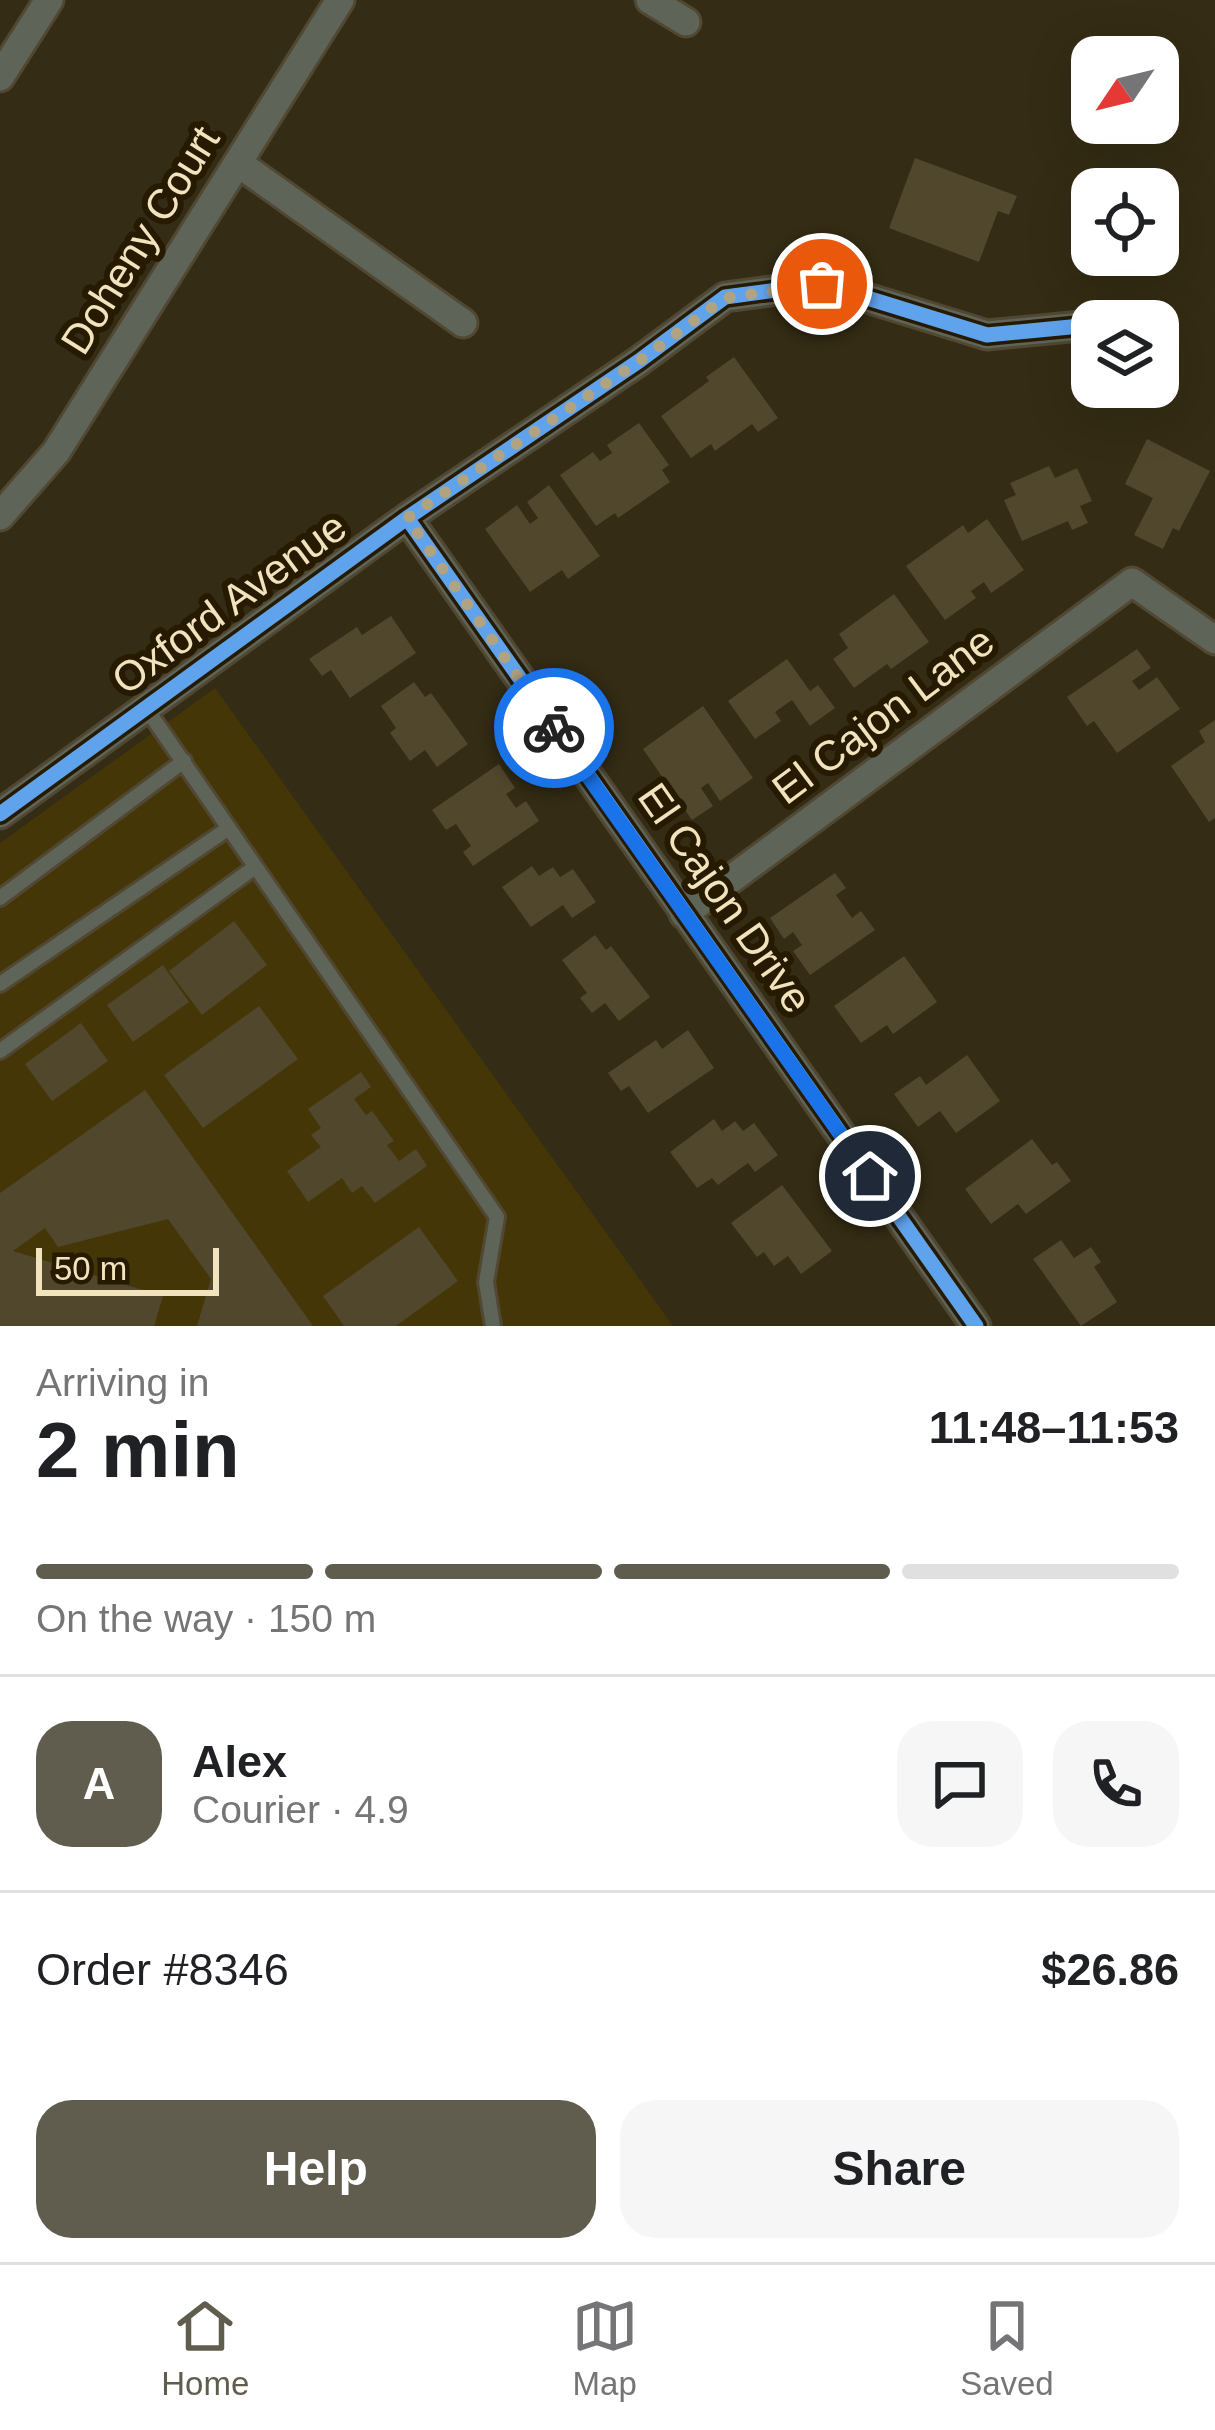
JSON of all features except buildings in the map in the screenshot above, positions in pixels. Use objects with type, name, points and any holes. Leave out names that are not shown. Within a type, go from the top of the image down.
[{"type":"street","points":[[0,77],[49,0]]},
{"type":"street","name":"Doheny Court","points":[[0,516],[56,452],[340,0]]},
{"type":"street","points":[[650,0],[686,22]]},
{"type":"street","points":[[238,163],[463,322]]},
{"type":"street","name":"Oxford Avenue","points":[[0,814],[407,518],[725,298],[822,284],[987,335],[1071,327]]},
{"type":"street","name":"El Cajon Drive","points":[[407,518],[976,1326]]},
{"type":"street","name":"El Cajon Lane","points":[[684,914],[1132,582],[1215,640]]},
{"type":"lane","points":[[146,708],[496,1217],[486,1282],[493,1326]]},
{"type":"lane","points":[[0,898],[184,761]]},
{"type":"lane","points":[[0,984],[229,828]]},
{"type":"lane","points":[[0,1051],[255,867]]},
{"type":"shaded area","points":[[215,688],[673,1326],[0,1326],[0,843]]},
{"type":"cycle path","points":[[0,814],[407,518],[725,297],[822,284],[987,335],[1071,327]]},
{"type":"cycle path","points":[[407,518],[976,1326]]},
{"type":"way so far","points":[[554,728],[407,518],[725,298],[822,284]]},
{"type":"route","points":[[554,728],[870,1176]]}]
